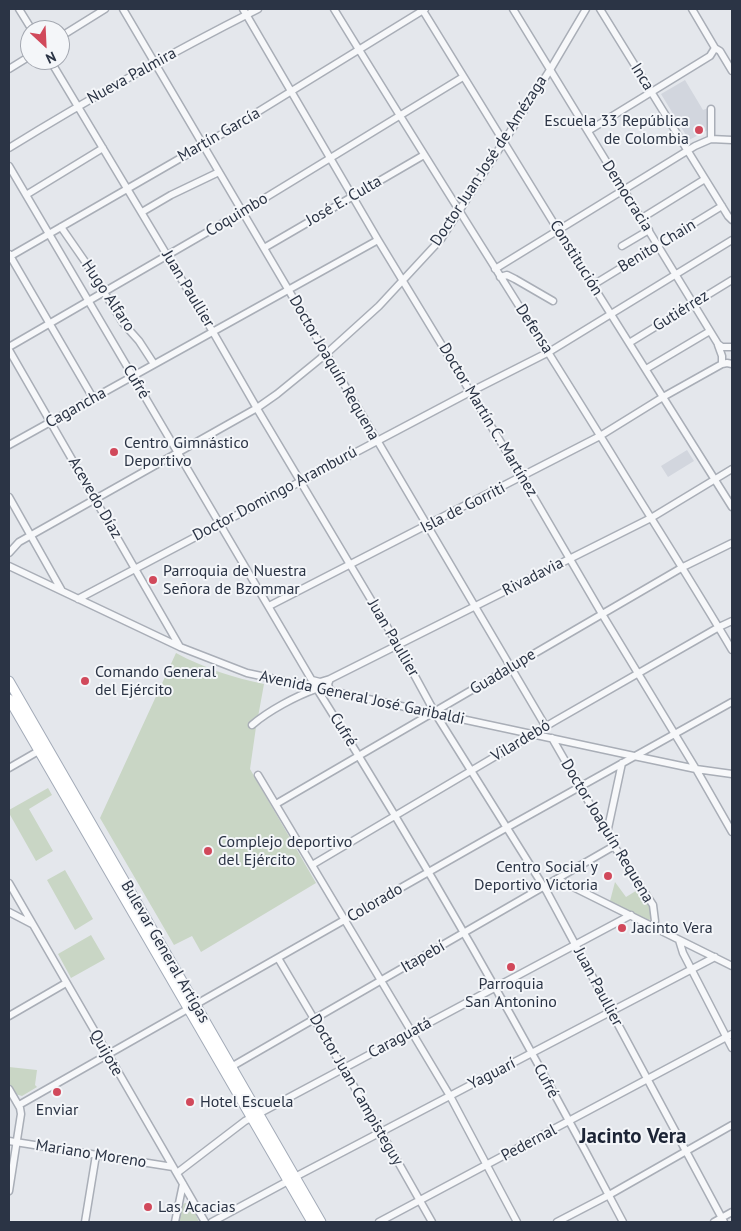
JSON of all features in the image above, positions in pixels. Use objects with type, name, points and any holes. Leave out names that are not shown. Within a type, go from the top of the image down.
[{"type":"main road","name":"Bulevar General Artigas","points":[[9,681],[43,748],[192,1007],[292,1179],[321,1222]]},
{"type":"main road","name":"Bulevar General Artigas","points":[[9,699],[43,748]]},
{"type":"main road","name":"Bulevar General Artigas","points":[[192,1007],[231,1067],[255,1115]]},
{"type":"main road","name":"Bulevar General Artigas","points":[[292,1179],[312,1222]]},
{"type":"street","points":[[19,9],[26,20]]},
{"type":"street","points":[[70,31],[105,9]]},
{"type":"street","name":"Doctor Joaquín Requena","points":[[123,9],[546,727]]},
{"type":"street","name":"Nueva Palmira","points":[[9,148],[78,106],[245,12],[258,9]]},
{"type":"street","name":"Defensa","points":[[334,9],[683,567],[732,650]]},
{"type":"street","name":"Martín García","points":[[9,256],[49,235],[212,140],[424,9]]},
{"type":"street","name":"Constitución","points":[[424,9],[463,77],[732,507]]},
{"type":"street","name":"Democracia","points":[[513,9],[718,344]]},
{"type":"street","name":"Doctor Juan José de Amézaga","points":[[9,553],[19,542],[257,408],[326,354],[379,306],[441,239],[460,212],[550,70],[586,9]]},
{"type":"street","name":"Inca","points":[[600,9],[732,220]]},
{"type":"street","points":[[694,10],[715,48],[720,51],[732,71]]},
{"type":"street","name":"Doctor Martín C. Martínez","points":[[245,12],[378,240],[522,477],[732,832]]},
{"type":"street","points":[[588,131],[710,56],[715,48]]},
{"type":"street","points":[[9,69],[20,62]]},
{"type":"street","name":"Juan Paullier","points":[[56,70],[168,255],[398,646],[435,713],[544,887],[723,1220]]},
{"type":"street","name":"Coquimbo","points":[[9,348],[242,212],[463,77]]},
{"type":"street","points":[[711,109],[711,139]]},
{"type":"street","points":[[496,269],[687,150],[711,139],[732,140]]},
{"type":"street","points":[[26,195],[103,148]]},
{"type":"street","name":"José E. Culta","points":[[264,248],[424,155]]},
{"type":"street","name":"Cufré","points":[[9,166],[317,689],[359,755],[496,987],[623,1222]]},
{"type":"street","points":[[142,212],[170,195],[219,172]]},
{"type":"street","points":[[642,218],[705,179]]},
{"type":"street","name":"Benito Chain","points":[[593,285],[722,206]]},
{"type":"street","name":"Hugo Alfaro","points":[[61,227],[105,292],[123,323],[139,341],[154,364]]},
{"type":"street","points":[[622,246],[649,230]]},
{"type":"street","name":"Cagancha","points":[[9,446],[378,240]]},
{"type":"street","name":"Doctor Domingo Aramburú","points":[[78,599],[376,441],[549,352],[732,240]]},
{"type":"street","points":[[9,256],[93,398]]},
{"type":"street","points":[[500,277],[508,275],[515,278],[553,301]]},
{"type":"street","name":"Gutiérrez","points":[[629,343],[732,280]]},
{"type":"street","points":[[646,369],[710,331]]},
{"type":"street","points":[[718,344],[722,347],[732,347]]},
{"type":"street","points":[[718,344],[722,356],[722,364]]},
{"type":"street","name":"Acevedo Díaz","points":[[9,348],[180,647]]},
{"type":"street","name":"Isla de Gorriti","points":[[269,606],[600,436],[663,397],[722,364],[732,364]]},
{"type":"street","name":"Rivadavia","points":[[312,680],[320,682],[330,679],[398,646],[651,518],[732,469]]},
{"type":"street","points":[[9,498],[62,591]]},
{"type":"street","name":"Guadalupe","points":[[276,804],[683,567],[732,542]]},
{"type":"street","name":"Avenida General José Garibaldi","points":[[9,566],[180,647],[247,673],[532,735],[696,769],[732,774]]},
{"type":"street","name":"Vilardebó","points":[[312,864],[638,673],[732,621]]},
{"type":"street","points":[[330,679],[328,684],[330,691]]},
{"type":"street","points":[[298,684],[300,696]]},
{"type":"street","points":[[252,725],[259,719],[300,696],[317,689]]},
{"type":"street","name":"Colorado","points":[[18,1105],[732,702]]},
{"type":"street","name":"Doctor Joaquín Requena","points":[[552,738],[614,846],[653,905],[655,921],[653,926]]},
{"type":"street","points":[[9,768],[43,748]]},
{"type":"street","points":[[607,833],[622,763]]},
{"type":"street","points":[[258,775],[450,1096],[517,1222]]},
{"type":"street","name":"Itapebí","points":[[231,1067],[614,846]]},
{"type":"street","points":[[557,879],[732,966]]},
{"type":"street","name":"Quijote","points":[[9,883],[205,1222]]},
{"type":"street","points":[[9,912],[33,925]]},
{"type":"street","name":"Caraguatá","points":[[175,1170],[255,1115],[631,915]]},
{"type":"street","points":[[679,940],[681,949],[729,1036],[732,1048]]},
{"type":"street","name":"Yaguarí","points":[[212,1222],[715,957]]},
{"type":"street","name":"Doctor Juan Campisteguy","points":[[278,958],[344,1068],[432,1222]]},
{"type":"street","points":[[9,1016],[66,983]]},
{"type":"street","name":"Pedernal","points":[[379,1222],[729,1036]]},
{"type":"street","points":[[9,1089],[21,1114],[12,1142],[9,1190]]},
{"type":"street","points":[[557,1222],[609,1195],[732,1125]]},
{"type":"street","name":"Mariano Moreno","points":[[12,1142],[175,1170]]},
{"type":"street","points":[[85,1222],[96,1155]]},
{"type":"street","points":[[175,1222],[183,1184]]},
{"type":"street","points":[[714,1222],[723,1220],[732,1212]]},
{"type":"shaded area","points":[[685,80],[703,110],[711,107],[708,110],[708,130],[689,140],[661,94]]},
{"type":"shaded area","points":[[687,450],[694,461],[668,477],[661,466]]},
{"type":"green space","name":"Complejo deportivo del Ejército","points":[[176,653],[219,672],[264,684],[258,717],[249,724],[252,728],[256,727],[250,769],[316,883],[201,952],[192,936],[174,945],[100,818]]},
{"type":"green space","points":[[48,788],[52,795],[29,809],[53,851],[36,861],[9,810]]},
{"type":"green space","points":[[65,870],[93,919],[75,930],[47,880]]},
{"type":"green space","points":[[615,882],[626,897],[639,889],[650,905],[651,919],[647,921],[610,901]]},
{"type":"green space","points":[[91,935],[105,959],[71,978],[58,954]]},
{"type":"green space","points":[[9,1067],[37,1070],[35,1085],[37,1087],[22,1096],[15,1094],[9,1083]]},
{"type":"green space","points":[[185,1203],[191,1204],[199,1222],[178,1222],[182,1205]]},
{"type":"place","name":"Escuela 33 República de Colombia","points":[[699,130]]},
{"type":"place","name":"Centro Gimnástico Deportivo","points":[[114,452]]},
{"type":"place","name":"Parroquia de Nuestra Señora de Bzommar","points":[[153,580]]},
{"type":"place","name":"Comando General del Ejército","points":[[85,681]]},
{"type":"place","name":"Complejo deportivo del Ejército","points":[[208,851]]},
{"type":"place","name":"Centro Social y Deportivo Victoria","points":[[608,876]]},
{"type":"place","name":"Jacinto Vera","points":[[622,928]]},
{"type":"place","name":"Parroquia San Antonino","points":[[511,967]]},
{"type":"place","name":"Enviar","points":[[57,1092]]},
{"type":"place","name":"Hotel Escuela","points":[[190,1102]]},
{"type":"place","name":"Las Acacias","points":[[148,1207]]},
{"type":"district","name":"Jacinto Vera","points":[[633,1137]]}]
